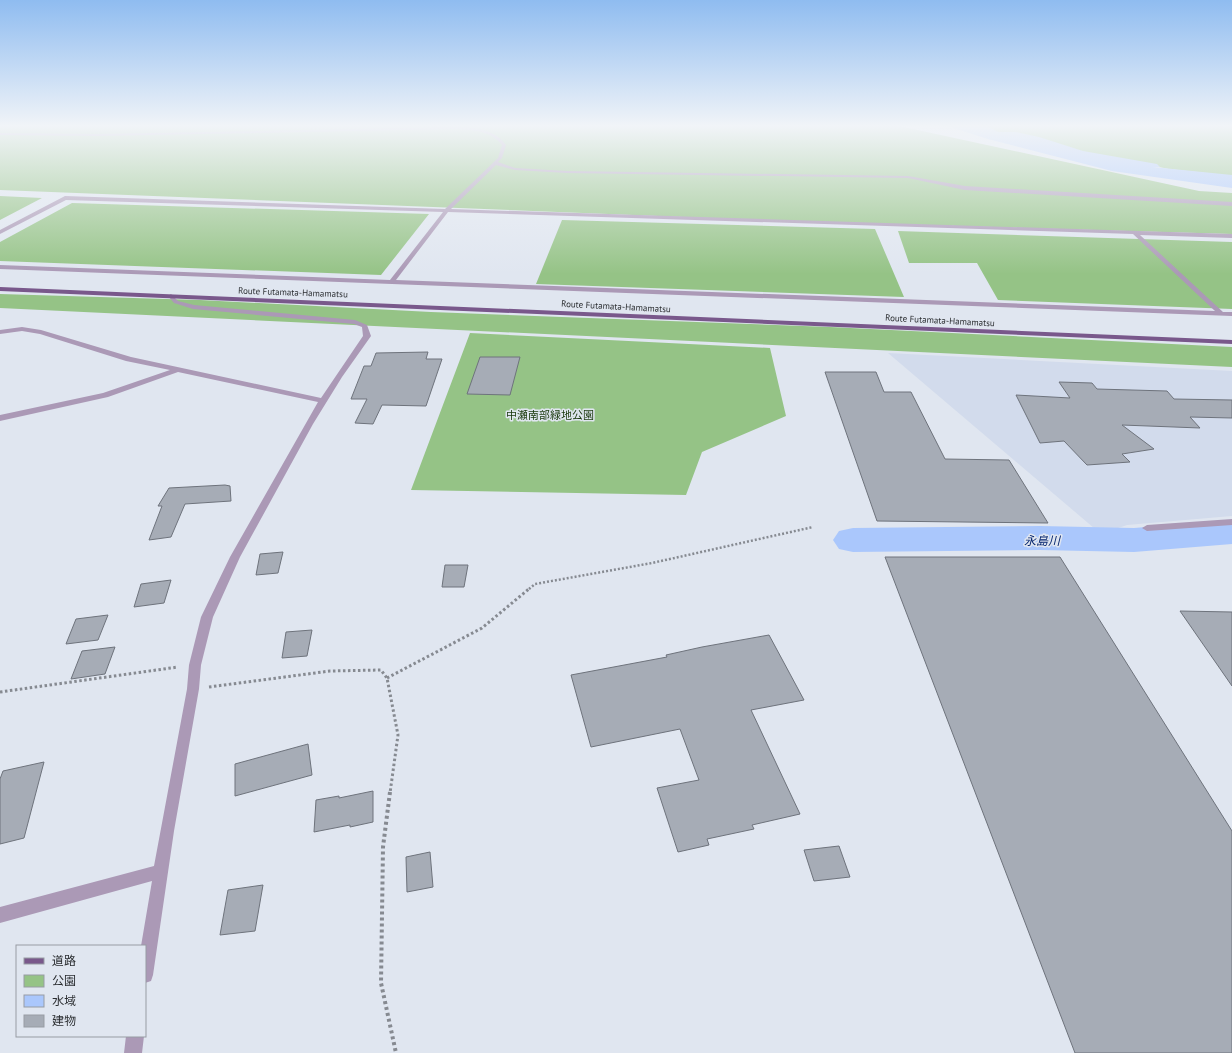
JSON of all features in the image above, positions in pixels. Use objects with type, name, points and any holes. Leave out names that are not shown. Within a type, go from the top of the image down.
[{"type":"main road","name":"Route Futamata-Hamamatsu","points":[[0,289],[1232,342]]},
{"type":"street","points":[[391,283],[447,210],[483,175]]},
{"type":"street","points":[[781,175],[908,177],[965,188],[1232,204]]},
{"type":"street","points":[[0,232],[65,198],[1232,236]]},
{"type":"street","points":[[1135,233],[1222,314]]},
{"type":"street","points":[[0,267],[1232,314]]},
{"type":"street","points":[[146,968],[167,831],[193,689],[195,664],[206,617],[235,557],[324,401],[338,377],[367,336],[365,326],[339,320],[193,307],[176,302],[171,296]]},
{"type":"street","points":[[0,332],[22,329],[41,332],[129,359],[324,401]]},
{"type":"street","points":[[0,418],[105,395],[177,370]]},
{"type":"street","points":[[1147,528],[1232,522]]},
{"type":"street","points":[[0,915],[161,871]]},
{"type":"street","points":[[133,1053],[135,1037]]},
{"type":"path","points":[[387,678],[482,628],[535,584],[652,563],[709,549],[813,527]]},
{"type":"path","points":[[0,692],[67,684],[195,664]]},
{"type":"path","points":[[193,689],[330,671],[381,670],[387,678],[398,735],[383,848],[381,983],[396,1053]]},
{"type":"shaded area","points":[[888,353],[1232,371],[1232,516],[1127,525],[1101,534]]},
{"type":"green space","points":[[0,175],[1126,175],[1199,191],[1232,193],[1232,234],[786,221],[0,190]]},
{"type":"green space","points":[[0,196],[42,198],[0,220]]},
{"type":"green space","points":[[72,203],[429,214],[381,275],[0,261],[0,242]]},
{"type":"green space","points":[[562,220],[875,229],[904,297],[536,284]]},
{"type":"green space","points":[[898,231],[1232,242],[1232,309],[998,300],[977,263],[909,263]]},
{"type":"green space","points":[[0,294],[200,300],[431,312],[830,327],[1232,347],[1232,367],[0,308]]},
{"type":"green space","name":"中瀬南部緑地公園","points":[[470,333],[770,348],[786,416],[702,452],[686,495],[411,490]]},
{"type":"water","points":[[1141,175],[1232,175],[1232,188]]},
{"type":"building","points":[[428,352],[426,359],[442,359],[426,406],[382,405],[373,424],[355,423],[367,399],[351,399],[364,366],[371,366],[376,353]]},
{"type":"building","points":[[480,357],[520,357],[510,395],[467,394]]},
{"type":"building","points":[[825,372],[876,372],[884,392],[911,392],[945,459],[1009,460],[1048,523],[877,521]]},
{"type":"building","points":[[1059,382],[1092,383],[1097,389],[1167,391],[1174,399],[1232,400],[1232,418],[1190,417],[1200,428],[1122,425],[1154,449],[1122,454],[1130,462],[1087,465],[1064,441],[1040,443],[1016,395],[1070,398]]},
{"type":"building","points":[[230,486],[231,501],[185,504],[171,537],[149,540],[162,506],[158,506],[169,488]]},
{"type":"building","points":[[283,552],[278,573],[256,575],[260,554]]},
{"type":"building","points":[[885,557],[1060,557],[1232,831],[1232,1053],[1075,1053]]},
{"type":"building","points":[[445,565],[468,565],[464,587],[442,587]]},
{"type":"building","points":[[171,580],[164,603],[134,607],[141,584]]},
{"type":"building","points":[[1180,611],[1232,612],[1232,686]]},
{"type":"building","points":[[108,615],[98,640],[66,644],[76,619]]},
{"type":"building","points":[[312,630],[307,656],[282,658],[286,632]]},
{"type":"building","points":[[769,635],[804,700],[751,710],[800,814],[752,825],[754,829],[707,839],[709,845],[678,852],[657,788],[699,780],[680,729],[591,747],[571,675],[667,657],[666,655],[702,647]]},
{"type":"building","points":[[115,647],[105,674],[71,679],[82,651]]},
{"type":"building","points":[[308,744],[312,775],[235,796],[235,764]]},
{"type":"building","points":[[44,762],[24,838],[0,844],[0,779],[3,771]]},
{"type":"building","points":[[373,791],[373,822],[314,832],[316,800],[339,796],[339,798]]},
{"type":"building","points":[[839,846],[850,877],[814,881],[804,850]]},
{"type":"building","points":[[430,852],[433,887],[407,892],[406,857]]},
{"type":"building","points":[[263,885],[255,931],[220,935],[228,890]]},
{"type":"waterway","name":"永島川","points":[[853,540],[1040,538],[1134,540],[1232,532]]}]
